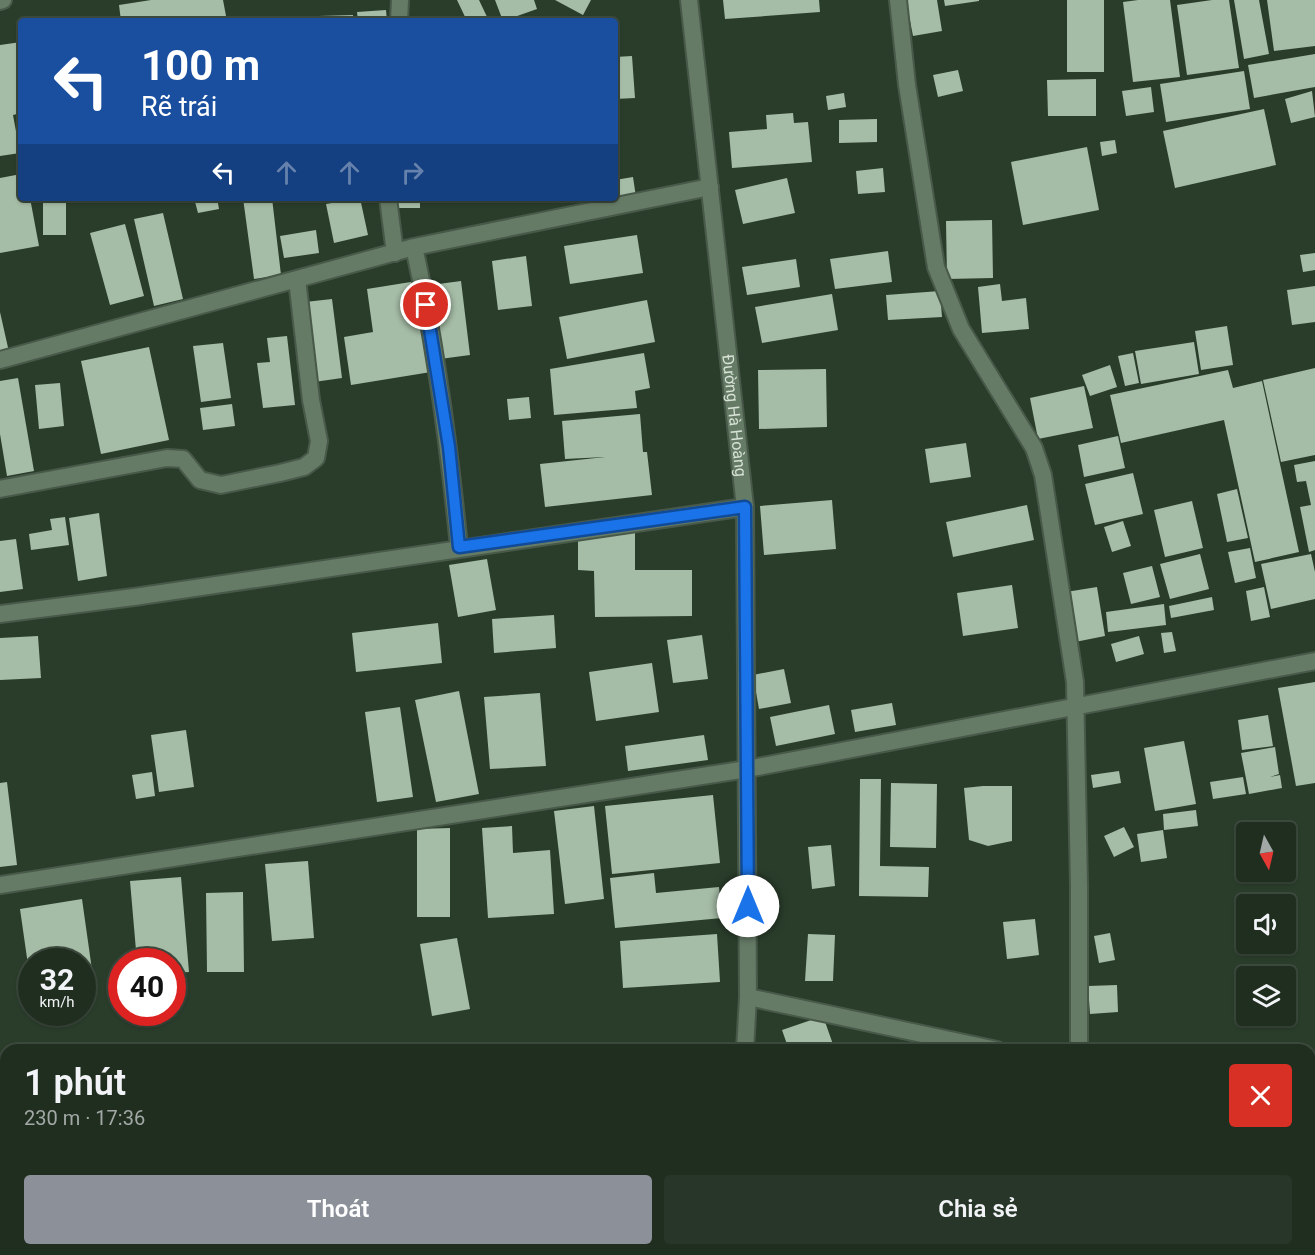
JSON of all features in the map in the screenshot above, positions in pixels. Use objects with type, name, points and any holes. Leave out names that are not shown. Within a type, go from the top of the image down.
[{"type":"street","points":[[399,18],[400,0]]},
{"type":"street","name":"Đường Hà Hoàng","points":[[689,0],[745,507],[748,997],[745,1044]]},
{"type":"street","points":[[898,0],[908,97],[936,267],[961,329],[1034,448],[1040,466],[1055,549],[1075,682],[1079,1044]]},
{"type":"street","points":[[0,360],[414,247],[710,187]]},
{"type":"street","points":[[388,201],[395,253]]},
{"type":"street","points":[[414,247],[422,282],[449,447],[459,547]]},
{"type":"street","points":[[0,489],[167,458],[183,459],[200,480],[221,485],[304,467],[316,458],[320,441],[312,400],[297,279]]},
{"type":"street","points":[[0,614],[134,597],[459,547],[745,507]]},
{"type":"street","points":[[0,885],[747,769],[1315,661]]},
{"type":"street","points":[[748,997],[970,1044]]},
{"type":"building","points":[[151,0],[223,0],[226,18],[121,18],[119,5]]},
{"type":"building","points":[[457,0],[479,0],[488,18],[466,18]]},
{"type":"building","points":[[495,0],[534,0],[537,9],[512,18],[502,18]]},
{"type":"building","points":[[555,0],[591,0],[583,15]]},
{"type":"building","points":[[723,0],[819,0],[820,12],[725,19]]},
{"type":"building","points":[[906,0],[937,0],[942,31],[913,36]]},
{"type":"building","points":[[944,0],[979,0],[979,1],[945,6]]},
{"type":"building","points":[[1067,0],[1104,0],[1104,72],[1067,72]]},
{"type":"building","points":[[1170,0],[1180,77],[1133,82],[1123,2]]},
{"type":"building","points":[[1229,0],[1239,68],[1187,75],[1177,5]]},
{"type":"building","points":[[1234,0],[1259,0],[1269,54],[1244,59]]},
{"type":"building","points":[[1267,0],[1315,0],[1315,46],[1274,51]]},
{"type":"building","points":[[386,10],[387,18],[358,18],[357,12]]},
{"type":"building","points":[[353,15],[353,18],[318,18],[318,16]]},
{"type":"building","points":[[18,42],[18,114],[13,115],[18,153],[0,156],[0,45]]},
{"type":"building","points":[[1315,54],[1315,87],[1254,98],[1248,65]]},
{"type":"building","points":[[632,56],[635,98],[618,99],[618,57]]},
{"type":"building","points":[[958,70],[963,91],[938,97],[933,75]]},
{"type":"building","points":[[1244,71],[1250,109],[1166,122],[1160,84]]},
{"type":"building","points":[[1096,79],[1096,116],[1048,116],[1047,80]]},
{"type":"building","points":[[1151,87],[1154,112],[1126,116],[1122,91]]},
{"type":"building","points":[[1312,91],[1315,117],[1291,123],[1285,99]]},
{"type":"building","points":[[844,93],[846,107],[828,110],[826,96]]},
{"type":"building","points":[[1264,109],[1276,165],[1175,188],[1163,131]]},
{"type":"building","points":[[793,113],[794,123],[808,122],[812,162],[732,168],[729,132],[767,129],[766,115]]},
{"type":"building","points":[[877,119],[877,142],[839,143],[839,120]]},
{"type":"building","points":[[1115,140],[1117,153],[1102,156],[1100,142]]},
{"type":"building","points":[[1087,147],[1099,210],[1023,225],[1011,162]]},
{"type":"building","points":[[883,168],[885,192],[858,194],[856,171]]},
{"type":"building","points":[[18,175],[18,201],[31,201],[39,246],[0,253],[0,178]]},
{"type":"building","points":[[633,177],[636,197],[618,200],[618,180]]},
{"type":"building","points":[[787,178],[795,213],[743,224],[735,190]]},
{"type":"building","points":[[43,201],[66,201],[66,235],[43,235]]},
{"type":"building","points":[[195,201],[218,201],[219,209],[198,213]]},
{"type":"building","points":[[243,201],[272,201],[281,275],[254,279]]},
{"type":"building","points":[[361,201],[368,235],[334,243],[326,204]]},
{"type":"building","points":[[396,201],[420,201],[420,208],[396,208]]},
{"type":"building","points":[[583,201],[610,201],[584,205]]},
{"type":"building","points":[[163,213],[183,299],[154,306],[134,219]]},
{"type":"building","points":[[992,220],[993,278],[947,279],[946,221]]},
{"type":"building","points":[[125,224],[144,296],[110,305],[90,233]]},
{"type":"building","points":[[316,230],[319,253],[284,258],[280,236]]},
{"type":"building","points":[[637,235],[643,273],[570,284],[564,246]]},
{"type":"building","points":[[888,251],[892,282],[835,289],[830,259]]},
{"type":"building","points":[[1315,253],[1315,270],[1303,272],[1300,255]]},
{"type":"building","points":[[526,256],[532,306],[498,310],[492,261]]},
{"type":"building","points":[[796,259],[800,287],[747,295],[742,267]]},
{"type":"building","points":[[417,281],[431,372],[351,385],[344,337],[373,332],[367,289]]},
{"type":"building","points":[[461,281],[470,355],[440,359],[431,285]]},
{"type":"building","points":[[1000,284],[1002,301],[1026,298],[1029,329],[982,333],[978,287]]},
{"type":"building","points":[[1315,286],[1315,322],[1292,325],[1287,290]]},
{"type":"building","points":[[940,291],[942,317],[888,320],[886,295]]},
{"type":"building","points":[[832,294],[838,330],[762,343],[755,307]]},
{"type":"building","points":[[332,299],[342,378],[314,382],[305,302]]},
{"type":"building","points":[[647,300],[655,342],[567,359],[559,317]]},
{"type":"building","points":[[0,312],[9,352],[0,354]]},
{"type":"building","points":[[1227,326],[1233,365],[1201,370],[1195,331]]},
{"type":"building","points":[[287,336],[295,405],[263,408],[257,363],[270,362],[267,338]]},
{"type":"building","points":[[1194,342],[1199,374],[1141,384],[1135,351]]},
{"type":"building","points":[[223,343],[231,398],[201,402],[193,346]]},
{"type":"building","points":[[149,347],[169,440],[101,454],[81,361]]},
{"type":"building","points":[[644,353],[650,388],[635,391],[637,408],[554,415],[550,369]]},
{"type":"building","points":[[1133,353],[1139,383],[1125,386],[1118,356]]},
{"type":"building","points":[[1110,365],[1117,387],[1090,396],[1082,375]]},
{"type":"building","points":[[1315,368],[1315,455],[1281,462],[1263,380]]},
{"type":"building","points":[[826,369],[827,427],[759,429],[758,370]]},
{"type":"building","points":[[1228,370],[1233,388],[1262,381],[1299,552],[1255,562],[1224,420],[1121,443],[1110,395]]},
{"type":"building","points":[[18,378],[34,471],[7,476],[0,434],[0,381]]},
{"type":"building","points":[[60,383],[64,426],[39,429],[35,385]]},
{"type":"building","points":[[1084,386],[1093,428],[1038,439],[1030,398]]},
{"type":"building","points":[[529,397],[531,418],[509,420],[507,399]]},
{"type":"building","points":[[232,404],[235,426],[203,430],[200,408]]},
{"type":"building","points":[[640,414],[643,452],[647,452],[652,495],[545,507],[540,464],[605,457],[565,459],[562,421]]},
{"type":"building","points":[[1118,436],[1125,468],[1084,477],[1078,445]]},
{"type":"building","points":[[966,443],[971,477],[930,483],[925,449]]},
{"type":"building","points":[[1315,461],[1315,550],[1309,552],[1300,507],[1311,505],[1306,481],[1297,482],[1294,465]]},
{"type":"building","points":[[1133,473],[1143,514],[1095,525],[1085,484]]},
{"type":"building","points":[[1237,489],[1248,538],[1227,542],[1217,494]]},
{"type":"building","points":[[832,500],[836,549],[764,555],[760,506]]},
{"type":"building","points":[[1192,501],[1203,548],[1165,557],[1154,510]]},
{"type":"building","points":[[1027,505],[1034,540],[953,557],[946,522]]},
{"type":"building","points":[[99,513],[107,576],[78,581],[69,518]]},
{"type":"building","points":[[65,517],[69,545],[31,550],[29,534],[52,530],[50,519]]},
{"type":"building","points":[[1123,521],[1131,546],[1112,552],[1104,527]]},
{"type":"building","points":[[635,531],[635,570],[692,570],[692,616],[595,617],[594,571],[578,570],[578,534]]},
{"type":"building","points":[[16,539],[23,589],[0,592],[0,541]]},
{"type":"building","points":[[1250,548],[1256,578],[1235,583],[1228,552]]},
{"type":"building","points":[[1200,554],[1209,589],[1170,599],[1160,564]]},
{"type":"building","points":[[1311,554],[1315,572],[1315,599],[1271,609],[1261,564]]},
{"type":"building","points":[[487,559],[496,610],[458,617],[449,565]]},
{"type":"building","points":[[1152,566],[1160,597],[1131,604],[1123,573]]},
{"type":"building","points":[[1012,585],[1018,628],[963,636],[957,593]]},
{"type":"building","points":[[1097,587],[1105,636],[1075,642],[1066,592]]},
{"type":"building","points":[[1264,587],[1270,617],[1251,621],[1246,591]]},
{"type":"building","points":[[1212,597],[1214,610],[1171,618],[1169,606]]},
{"type":"building","points":[[1164,604],[1166,625],[1108,632],[1106,612]]},
{"type":"building","points":[[554,615],[556,648],[494,653],[492,619]]},
{"type":"building","points":[[438,623],[442,663],[356,672],[352,633]]},
{"type":"building","points":[[1172,632],[1176,651],[1164,653],[1161,633]]},
{"type":"building","points":[[702,635],[708,679],[673,683],[667,640]]},
{"type":"building","points":[[38,636],[41,678],[0,680],[0,638]]},
{"type":"building","points":[[1139,636],[1144,654],[1116,662],[1111,644]]},
{"type":"building","points":[[652,663],[659,712],[596,721],[589,672]]},
{"type":"building","points":[[784,669],[791,703],[759,709],[753,675]]},
{"type":"building","points":[[1315,682],[1315,783],[1296,786],[1278,688]]},
{"type":"building","points":[[459,691],[479,794],[436,802],[415,700]]},
{"type":"building","points":[[540,693],[546,766],[490,769],[484,697]]},
{"type":"building","points":[[892,703],[896,725],[855,732],[851,710]]},
{"type":"building","points":[[829,705],[835,734],[776,746],[770,717]]},
{"type":"building","points":[[400,707],[413,797],[377,802],[365,712]]},
{"type":"building","points":[[1268,715],[1273,746],[1242,750],[1238,720]]},
{"type":"building","points":[[186,730],[194,787],[159,792],[151,735]]},
{"type":"building","points":[[704,735],[708,760],[628,771],[625,746]]},
{"type":"building","points":[[1184,741],[1196,804],[1155,811],[1144,748]]},
{"type":"building","points":[[1275,747],[1279,774],[1270,777],[1280,775],[1282,788],[1249,794],[1241,753]]},
{"type":"building","points":[[1119,771],[1121,783],[1093,788],[1091,775]]},
{"type":"building","points":[[152,772],[155,796],[136,799],[132,775]]},
{"type":"building","points":[[1243,777],[1246,794],[1213,799],[1210,782]]},
{"type":"building","points":[[860,779],[881,779],[880,866],[929,867],[928,897],[859,896]]},
{"type":"building","points":[[7,782],[17,865],[0,867],[0,783]]},
{"type":"building","points":[[891,783],[937,784],[936,848],[890,847]]},
{"type":"building","points":[[1012,786],[1012,841],[988,846],[969,840],[964,788]]},
{"type":"building","points":[[713,795],[720,863],[612,874],[605,806]]},
{"type":"building","points":[[594,806],[604,899],[565,904],[554,811]]},
{"type":"building","points":[[1196,810],[1198,826],[1164,830],[1163,814]]},
{"type":"building","points":[[512,826],[513,853],[550,850],[554,914],[488,918],[482,828]]},
{"type":"building","points":[[1124,827],[1134,847],[1114,857],[1104,836]]},
{"type":"building","points":[[450,828],[450,917],[417,917],[417,829]]},
{"type":"building","points":[[1163,830],[1167,858],[1141,862],[1137,834]]},
{"type":"building","points":[[831,845],[835,886],[812,889],[808,847]]},
{"type":"building","points":[[308,861],[314,938],[272,941],[265,864]]},
{"type":"building","points":[[654,873],[656,893],[719,887],[722,918],[615,928],[610,878]]},
{"type":"building","points":[[181,877],[189,972],[186,972],[186,948],[136,948],[130,881]]},
{"type":"building","points":[[243,892],[244,972],[207,972],[206,893]]},
{"type":"building","points":[[82,899],[89,948],[26,948],[20,909]]},
{"type":"building","points":[[1035,919],[1039,955],[1007,959],[1003,922]]},
{"type":"building","points":[[1110,933],[1115,960],[1099,963],[1094,936]]},
{"type":"building","points":[[717,934],[720,982],[623,988],[620,941]]},
{"type":"building","points":[[808,934],[835,935],[833,981],[805,981]]},
{"type":"building","points":[[457,938],[470,1009],[432,1016],[420,944]]},
{"type":"building","points":[[1117,985],[1118,1012],[1090,1014],[1088,986]]},
{"type":"building","points":[[823,1016],[833,1044],[787,1044],[782,1030]]},
{"type":"route","points":[[426,305],[449,447],[459,547],[745,507],[748,906]]}]
